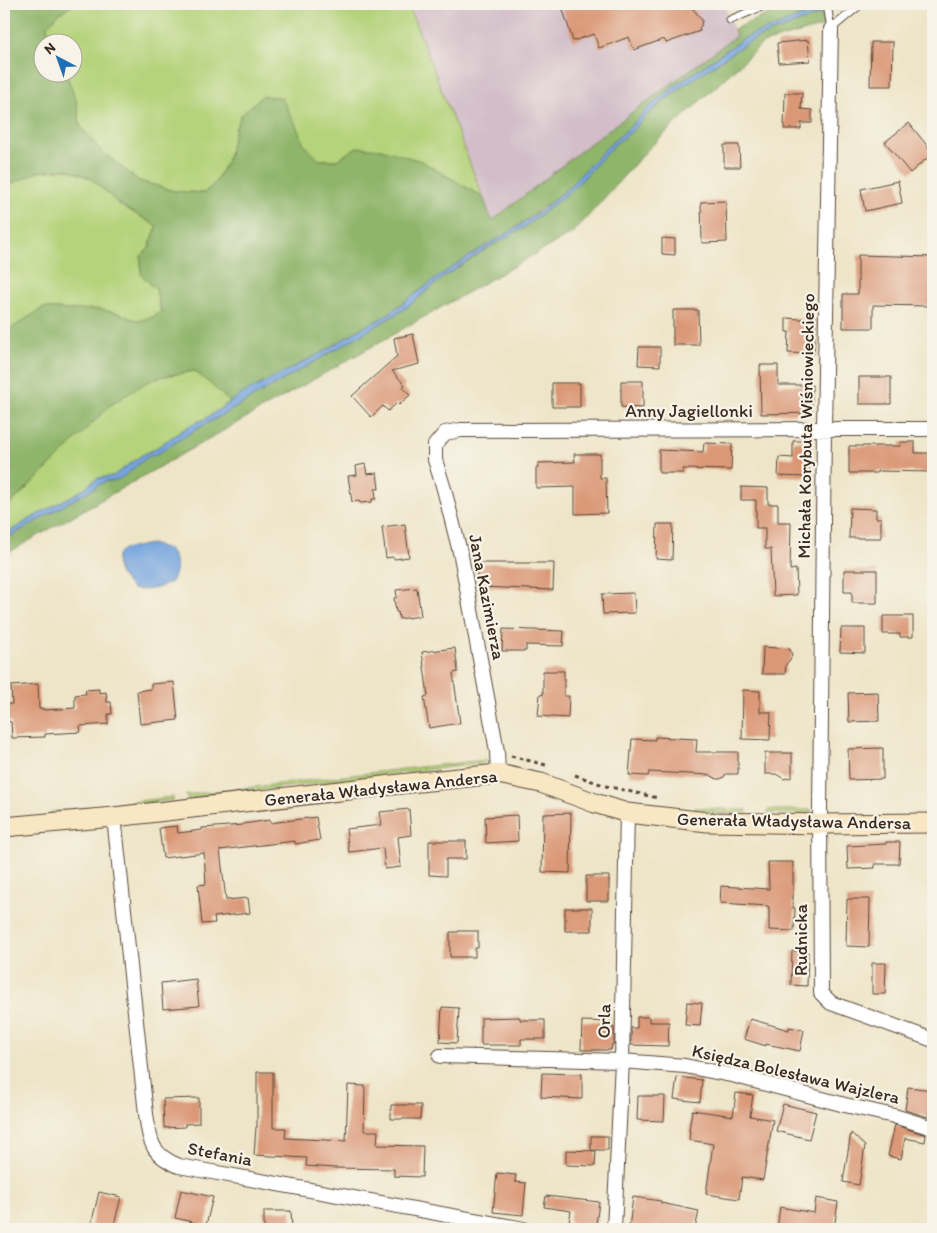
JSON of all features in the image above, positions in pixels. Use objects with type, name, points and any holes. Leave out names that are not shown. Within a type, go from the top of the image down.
[{"type":"street","name":"Michała Korybuta Wiśniowieckiego","points":[[820,824],[831,23]]},
{"type":"street","name":"Anny Jagiellonki","points":[[445,433],[461,430],[933,430]]},
{"type":"street","name":"Jana Kazimierza","points":[[445,433],[435,445],[435,460],[461,556],[497,750],[498,774]]},
{"type":"street","name":"Generała Władysława Andersa","points":[[4,828],[498,774],[541,783],[595,804],[626,813],[708,822],[933,824]]},
{"type":"street","name":"Orla","points":[[614,1229],[622,1060],[626,813]]},
{"type":"street","name":"Stefania","points":[[114,817],[146,1114],[153,1146],[157,1153],[179,1166],[524,1229]]},
{"type":"street","name":"Rudnicka","points":[[820,824],[821,993],[831,1004],[933,1040]]},
{"type":"street","name":"Księdza Bolesława Wajzlera","points":[[440,1056],[622,1060],[685,1066],[718,1072],[894,1116],[933,1128]]},
{"type":"lane","points":[[730,20],[768,4]]},
{"type":"lane","points":[[827,5],[831,23],[861,4]]},
{"type":"path","points":[[509,756],[551,767]]},
{"type":"path","points":[[570,773],[606,786],[666,800]]},
{"type":"shaded area","points":[[408,4],[724,4],[736,36],[592,142],[492,221]]},
{"type":"green space","points":[[4,4],[75,4],[61,12],[47,26],[48,32],[32,32],[32,82],[69,82],[77,104],[80,126],[102,152],[139,181],[174,191],[204,193],[215,183],[228,158],[235,129],[241,115],[262,96],[281,97],[304,144],[319,160],[337,160],[357,147],[381,149],[421,161],[483,197],[492,221],[592,142],[736,36],[734,29],[792,4],[820,4],[821,8],[741,40],[676,85],[649,107],[607,147],[566,190],[510,232],[448,270],[384,317],[230,402],[195,371],[164,376],[145,383],[109,406],[4,510],[4,333],[43,308],[68,310],[99,309],[118,313],[138,321],[153,317],[161,312],[156,290],[141,274],[141,256],[149,248],[157,226],[120,205],[92,179],[67,169],[38,172],[4,187]]},
{"type":"green space","points":[[75,4],[408,4],[483,197],[421,161],[401,156],[357,147],[337,160],[319,160],[304,145],[295,123],[235,129],[228,158],[215,183],[204,193],[174,191],[139,181],[102,152],[80,126],[77,104],[69,82],[82,82],[82,32],[48,32],[47,26],[61,12]]},
{"type":"green space","points":[[823,13],[824,26],[763,43],[647,150],[574,232],[4,555],[4,540],[106,481],[109,482],[138,462],[157,454],[395,315],[445,276],[523,228],[580,182],[614,145],[630,133],[646,116],[683,86],[742,46],[757,38]]},
{"type":"green space","points":[[67,169],[92,179],[120,205],[157,226],[149,248],[141,256],[141,273],[156,290],[161,312],[153,317],[138,321],[118,313],[43,308],[4,333],[4,187],[38,172]]},
{"type":"green space","points":[[195,371],[230,402],[205,419],[192,424],[153,450],[142,455],[113,477],[98,478],[79,492],[4,535],[4,510],[109,406],[145,383],[164,376]]},
{"type":"green space","points":[[486,760],[481,764],[188,799],[186,795],[411,768]]},
{"type":"green space","points":[[173,797],[173,800],[51,815],[50,812]]},
{"type":"green space","points":[[695,808],[747,810],[747,813],[695,812]]},
{"type":"green space","points":[[768,810],[812,810],[808,814],[768,813]]},
{"type":"water","points":[[821,8],[823,13],[757,38],[742,46],[683,86],[664,100],[630,133],[614,145],[580,182],[563,197],[523,228],[487,248],[445,276],[395,315],[157,454],[143,460],[120,479],[106,481],[4,540],[4,535],[79,492],[98,478],[113,476],[142,455],[153,450],[192,424],[205,419],[242,394],[323,352],[360,329],[384,317],[448,270],[542,210],[566,190],[649,107],[676,85],[741,40]]},
{"type":"water","points":[[151,544],[169,549],[174,558],[176,569],[171,582],[148,590],[132,589],[119,573],[116,562],[117,555],[123,549]]},
{"type":"building","points":[[561,4],[689,4],[702,20],[699,28],[700,31],[666,43],[664,39],[634,50],[629,37],[599,48],[594,34],[573,41]]},
{"type":"building","points":[[808,40],[810,61],[779,63],[777,43]]},
{"type":"building","points":[[871,42],[893,42],[892,86],[870,86]]},
{"type":"building","points":[[785,93],[802,93],[801,109],[812,110],[812,123],[801,123],[801,129],[784,129]]},
{"type":"building","points":[[909,123],[933,153],[910,173],[885,142]]},
{"type":"building","points":[[724,145],[739,145],[740,167],[724,167]]},
{"type":"building","points":[[898,181],[902,203],[865,211],[861,189]]},
{"type":"building","points":[[726,201],[727,242],[702,243],[701,202]]},
{"type":"building","points":[[662,238],[675,239],[675,255],[662,254]]},
{"type":"building","points":[[858,255],[933,257],[930,306],[873,305],[873,328],[843,328],[843,294],[858,294]]},
{"type":"building","points":[[673,310],[698,310],[699,345],[673,345]]},
{"type":"building","points":[[786,318],[816,320],[814,354],[788,353],[789,332],[786,332]]},
{"type":"building","points":[[413,334],[419,364],[392,371],[405,385],[403,387],[410,395],[399,405],[397,403],[388,411],[383,406],[371,417],[352,396],[397,356],[394,338]]},
{"type":"building","points":[[639,347],[660,347],[660,366],[638,365]]},
{"type":"building","points":[[760,365],[778,365],[778,385],[812,385],[812,413],[761,414]]},
{"type":"building","points":[[859,377],[891,377],[891,404],[859,404]]},
{"type":"building","points":[[621,381],[643,381],[643,408],[621,407]]},
{"type":"building","points":[[552,383],[580,383],[580,407],[552,407]]},
{"type":"building","points":[[793,441],[804,441],[810,447],[809,477],[778,476],[779,457],[793,458]]},
{"type":"building","points":[[901,442],[915,442],[915,453],[933,453],[933,472],[877,471],[877,473],[849,473],[849,446],[900,446]]},
{"type":"building","points":[[704,443],[732,444],[731,470],[683,469],[683,473],[659,473],[659,450],[703,452]]},
{"type":"building","points":[[574,454],[600,454],[600,478],[606,478],[607,513],[575,514],[575,487],[536,488],[536,468],[538,468],[538,463],[575,462]]},
{"type":"building","points":[[365,464],[367,474],[377,473],[379,489],[375,489],[376,499],[372,499],[372,502],[352,502],[348,476],[357,475],[356,466]]},
{"type":"building","points":[[741,487],[768,488],[768,504],[778,504],[778,522],[791,522],[790,570],[796,569],[797,595],[773,596],[771,549],[765,549],[765,528],[756,528],[756,500],[741,500]]},
{"type":"building","points":[[850,508],[876,509],[876,518],[881,518],[881,538],[849,538]]},
{"type":"building","points":[[405,524],[409,557],[386,558],[382,527]]},
{"type":"building","points":[[657,524],[673,524],[672,560],[656,559]]},
{"type":"building","points":[[474,563],[554,563],[553,590],[480,587]]},
{"type":"building","points":[[844,570],[877,570],[877,603],[852,603],[852,592],[844,592]]},
{"type":"building","points":[[417,588],[421,616],[399,619],[394,598],[397,597],[396,590]]},
{"type":"building","points":[[634,593],[635,613],[603,614],[602,594]]},
{"type":"building","points":[[883,616],[913,616],[913,637],[900,637],[900,634],[883,634]]},
{"type":"building","points":[[841,628],[865,628],[865,653],[840,652]]},
{"type":"building","points":[[503,629],[564,631],[563,646],[526,645],[526,651],[502,651]]},
{"type":"building","points":[[763,647],[790,649],[792,656],[786,664],[785,674],[762,674]]},
{"type":"building","points":[[455,648],[458,672],[453,673],[460,723],[429,728],[424,697],[428,696],[422,652]]},
{"type":"building","points":[[543,671],[564,671],[564,696],[569,696],[568,718],[538,716],[540,694],[543,695]]},
{"type":"building","points":[[174,682],[178,720],[140,724],[137,691],[151,689],[151,684]]},
{"type":"building","points":[[38,684],[39,709],[44,710],[75,708],[75,695],[86,694],[85,690],[99,689],[99,693],[106,692],[107,702],[111,702],[112,714],[108,714],[108,724],[80,726],[81,732],[45,734],[45,737],[12,738],[11,722],[7,721],[6,704],[12,704],[11,686]]},
{"type":"building","points":[[743,690],[760,691],[760,712],[771,712],[770,740],[742,739]]},
{"type":"building","points":[[878,692],[879,721],[849,722],[848,693]]},
{"type":"building","points":[[655,737],[697,739],[696,752],[738,752],[738,774],[726,774],[720,779],[710,775],[649,772],[648,776],[629,775],[632,739],[655,740]]},
{"type":"building","points":[[883,748],[883,779],[849,780],[848,749]]},
{"type":"building","points":[[765,753],[792,753],[792,777],[784,779],[776,774],[765,774]]},
{"type":"building","points":[[409,809],[411,835],[398,837],[401,867],[385,869],[383,848],[349,852],[346,829],[382,825],[380,812]]},
{"type":"building","points":[[571,813],[570,873],[542,872],[543,814]]},
{"type":"building","points":[[517,815],[518,841],[486,843],[485,817]]},
{"type":"building","points":[[316,817],[320,840],[220,850],[226,900],[248,898],[250,913],[214,917],[215,923],[202,924],[198,885],[206,884],[204,853],[163,858],[159,828],[177,826],[178,833],[202,830],[202,828],[243,825],[270,820],[270,823]]},
{"type":"building","points":[[429,841],[466,841],[466,859],[446,859],[446,876],[429,875]]},
{"type":"building","points":[[886,842],[900,842],[899,864],[875,864],[875,868],[848,869],[847,846],[886,844]]},
{"type":"building","points":[[768,862],[793,862],[794,931],[769,930],[768,906],[720,903],[721,886],[769,889]]},
{"type":"building","points":[[586,876],[609,876],[609,901],[586,901]]},
{"type":"building","points":[[847,899],[870,899],[869,947],[846,946]]},
{"type":"building","points":[[565,908],[592,908],[592,931],[565,931]]},
{"type":"building","points":[[478,931],[478,948],[475,948],[475,957],[450,957],[450,932]]},
{"type":"building","points":[[792,951],[808,952],[807,986],[791,985]]},
{"type":"building","points":[[872,963],[886,963],[885,994],[872,994]]},
{"type":"building","points":[[196,979],[199,1006],[163,1009],[161,983]]},
{"type":"building","points":[[687,1002],[702,1003],[700,1026],[685,1025]]},
{"type":"building","points":[[442,1007],[459,1008],[457,1043],[440,1042]]},
{"type":"building","points":[[520,1017],[520,1020],[545,1020],[545,1039],[521,1039],[521,1045],[481,1045],[481,1018]]},
{"type":"building","points":[[637,1017],[649,1017],[649,1022],[669,1022],[668,1046],[631,1045],[631,1028],[637,1028]]},
{"type":"building","points":[[750,1019],[789,1030],[789,1027],[804,1030],[800,1051],[766,1044],[766,1046],[744,1039]]},
{"type":"building","points":[[582,1021],[612,1022],[614,1044],[612,1044],[611,1050],[581,1050]]},
{"type":"building","points":[[257,1072],[273,1072],[273,1128],[286,1128],[285,1138],[346,1141],[348,1085],[365,1086],[364,1131],[378,1131],[377,1145],[423,1146],[422,1177],[394,1176],[394,1169],[306,1166],[307,1158],[254,1155],[257,1127]]},
{"type":"building","points":[[542,1073],[582,1074],[582,1099],[541,1097]]},
{"type":"building","points":[[677,1077],[702,1080],[700,1102],[674,1099]]},
{"type":"building","points":[[908,1087],[932,1090],[928,1117],[905,1110]]},
{"type":"building","points":[[736,1093],[753,1095],[750,1116],[773,1120],[763,1180],[742,1177],[739,1199],[706,1194],[713,1144],[689,1140],[692,1110],[733,1116]]},
{"type":"building","points":[[638,1096],[665,1096],[664,1121],[637,1120]]},
{"type":"building","points":[[199,1098],[199,1123],[185,1124],[185,1127],[164,1128],[163,1099]]},
{"type":"building","points":[[783,1104],[816,1112],[809,1139],[776,1131]]},
{"type":"building","points":[[391,1105],[421,1105],[420,1119],[391,1119]]},
{"type":"building","points":[[895,1125],[926,1135],[925,1142],[905,1138],[901,1159],[888,1156]]},
{"type":"building","points":[[851,1133],[865,1146],[859,1185],[843,1182]]},
{"type":"building","points":[[591,1136],[608,1136],[608,1150],[591,1150]]},
{"type":"building","points":[[566,1150],[596,1151],[595,1166],[566,1165]]},
{"type":"building","points":[[497,1173],[516,1175],[515,1182],[526,1183],[523,1215],[493,1212]]},
{"type":"building","points":[[181,1190],[213,1197],[206,1225],[175,1218]]},
{"type":"building","points":[[99,1192],[121,1197],[113,1229],[91,1225]]},
{"type":"building","points":[[546,1196],[599,1202],[596,1225],[569,1222],[571,1211],[544,1207]]},
{"type":"building","points":[[633,1197],[661,1201],[661,1203],[699,1211],[695,1229],[629,1228]]},
{"type":"building","points":[[816,1198],[838,1202],[834,1229],[777,1229],[780,1207],[814,1213]]},
{"type":"building","points":[[264,1211],[291,1211],[292,1229],[264,1229]]},
{"type":"waterway","points":[[834,8],[845,7],[849,4]]}]
